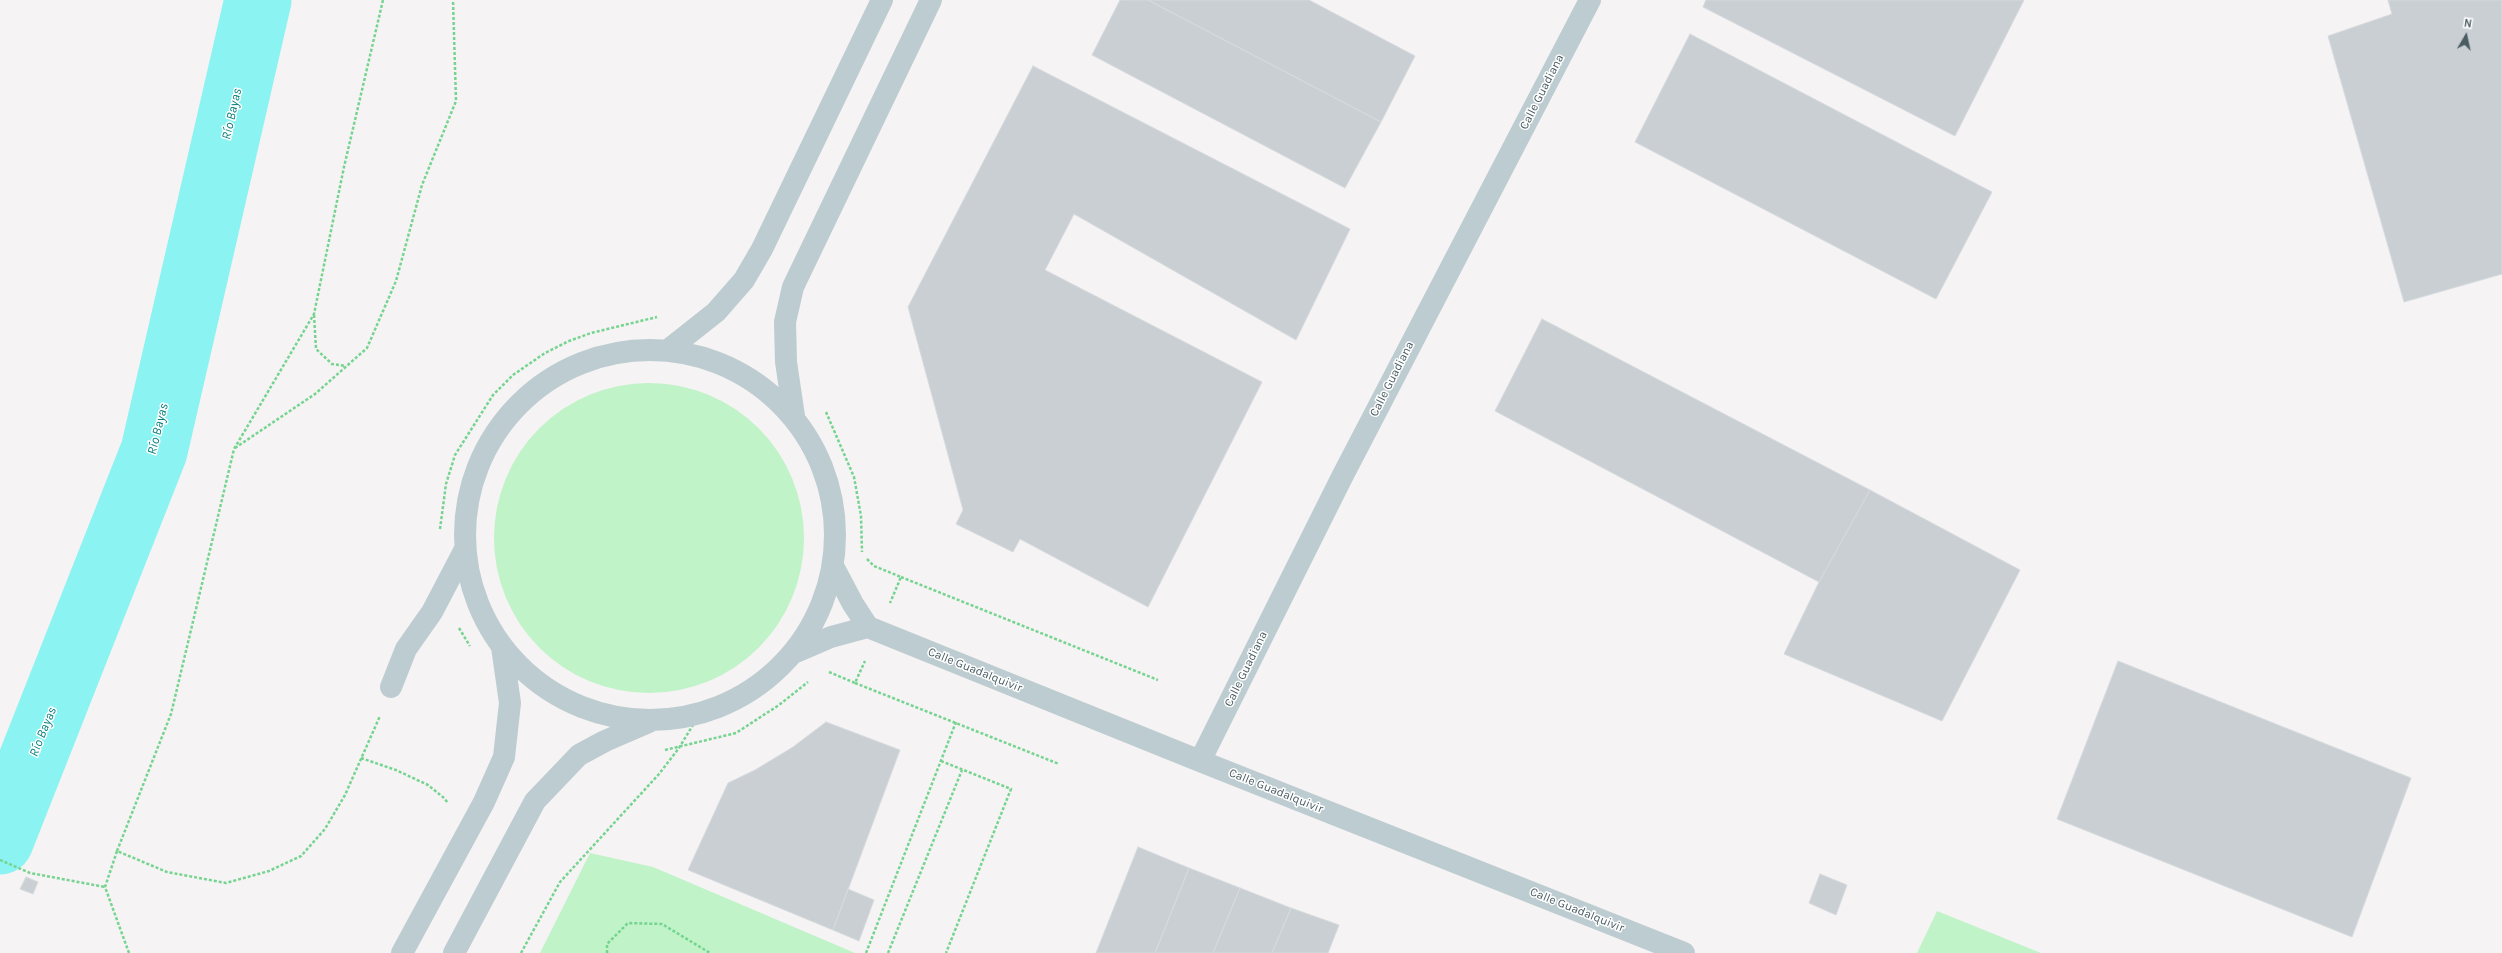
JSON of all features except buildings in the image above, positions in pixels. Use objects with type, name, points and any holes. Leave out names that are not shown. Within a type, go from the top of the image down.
[{"type":"street","points":[[668,350],[716,312],[744,280],[762,249],[882,0]]},
{"type":"street","points":[[794,416],[786,362],[785,322],[793,287],[931,0]]},
{"type":"street","name":"Calle Guadiana","points":[[1200,761],[1342,477],[1590,0]]},
{"type":"street","points":[[796,652],[818,617],[834,568],[836,509],[821,459],[794,416],[755,380],[711,359],[668,350],[634,350],[601,356],[566,369],[534,390],[496,430],[480,458],[470,487],[464,523],[464,549],[476,601],[488,625],[502,647],[543,686],[576,706],[614,717],[652,721],[699,715],[749,693],[796,652],[831,636],[873,629],[853,604],[834,568]]},
{"type":"street","points":[[391,688],[406,649],[432,612],[464,549]]},
{"type":"street","name":"Calle Guadalquivir","points":[[873,629],[1200,761],[1684,953]]},
{"type":"street","points":[[402,953],[474,822],[504,757],[509,730],[510,703],[502,647]]},
{"type":"street","points":[[454,953],[535,801],[579,755],[605,741],[652,721]]},
{"type":"path","points":[[346,366],[332,364],[316,349],[314,314],[344,167],[384,0]]},
{"type":"path","points":[[234,449],[314,394],[366,348],[396,281],[422,185],[456,101],[453,0]]},
{"type":"path","points":[[129,953],[105,887],[117,851],[171,714],[234,449],[314,314]]},
{"type":"path","points":[[440,534],[446,484],[455,455],[493,396],[513,375],[545,353],[569,340],[591,333],[662,316]]},
{"type":"path","points":[[824,406],[854,477],[861,516],[862,556],[874,566],[1158,680]]},
{"type":"path","points":[[855,683],[873,629],[901,578]]},
{"type":"path","points":[[432,612],[459,628],[473,654]]},
{"type":"path","points":[[827,671],[1059,764]]},
{"type":"path","points":[[660,751],[680,748],[736,733],[778,705],[809,681]]},
{"type":"path","points":[[117,851],[167,872],[226,883],[269,872],[301,856],[325,829],[346,795],[391,688]]},
{"type":"path","points":[[521,953],[560,882],[659,774],[680,748],[699,715]]},
{"type":"path","points":[[866,953],[956,722]]},
{"type":"path","points":[[361,758],[396,770],[428,785],[444,798],[453,812],[474,822]]},
{"type":"path","points":[[941,761],[1011,790],[946,953]]},
{"type":"path","points":[[888,953],[962,770]]},
{"type":"path","points":[[0,860],[25,871],[105,887]]},
{"type":"path","points":[[607,953],[607,944],[628,923],[662,924],[710,953]]},
{"type":"green space","points":[[649,383],[679,386],[708,395],[735,409],[747,418],[769,440],[785,465],[797,493],[801,508],[804,538],[801,568],[792,597],[778,624],[769,636],[747,658],[722,674],[694,686],[679,690],[649,693],[619,690],[590,681],[563,667],[551,658],[529,636],[513,611],[501,583],[497,568],[494,538],[497,508],[506,479],[520,452],[529,440],[551,418],[576,402],[604,390],[619,386]]},
{"type":"green space","points":[[590,853],[653,867],[855,953],[540,953]]},
{"type":"green space","points":[[1937,911],[2041,953],[1917,953]]},
{"type":"waterway","name":"Río Bayas","points":[[0,841],[154,451],[258,0]]}]
